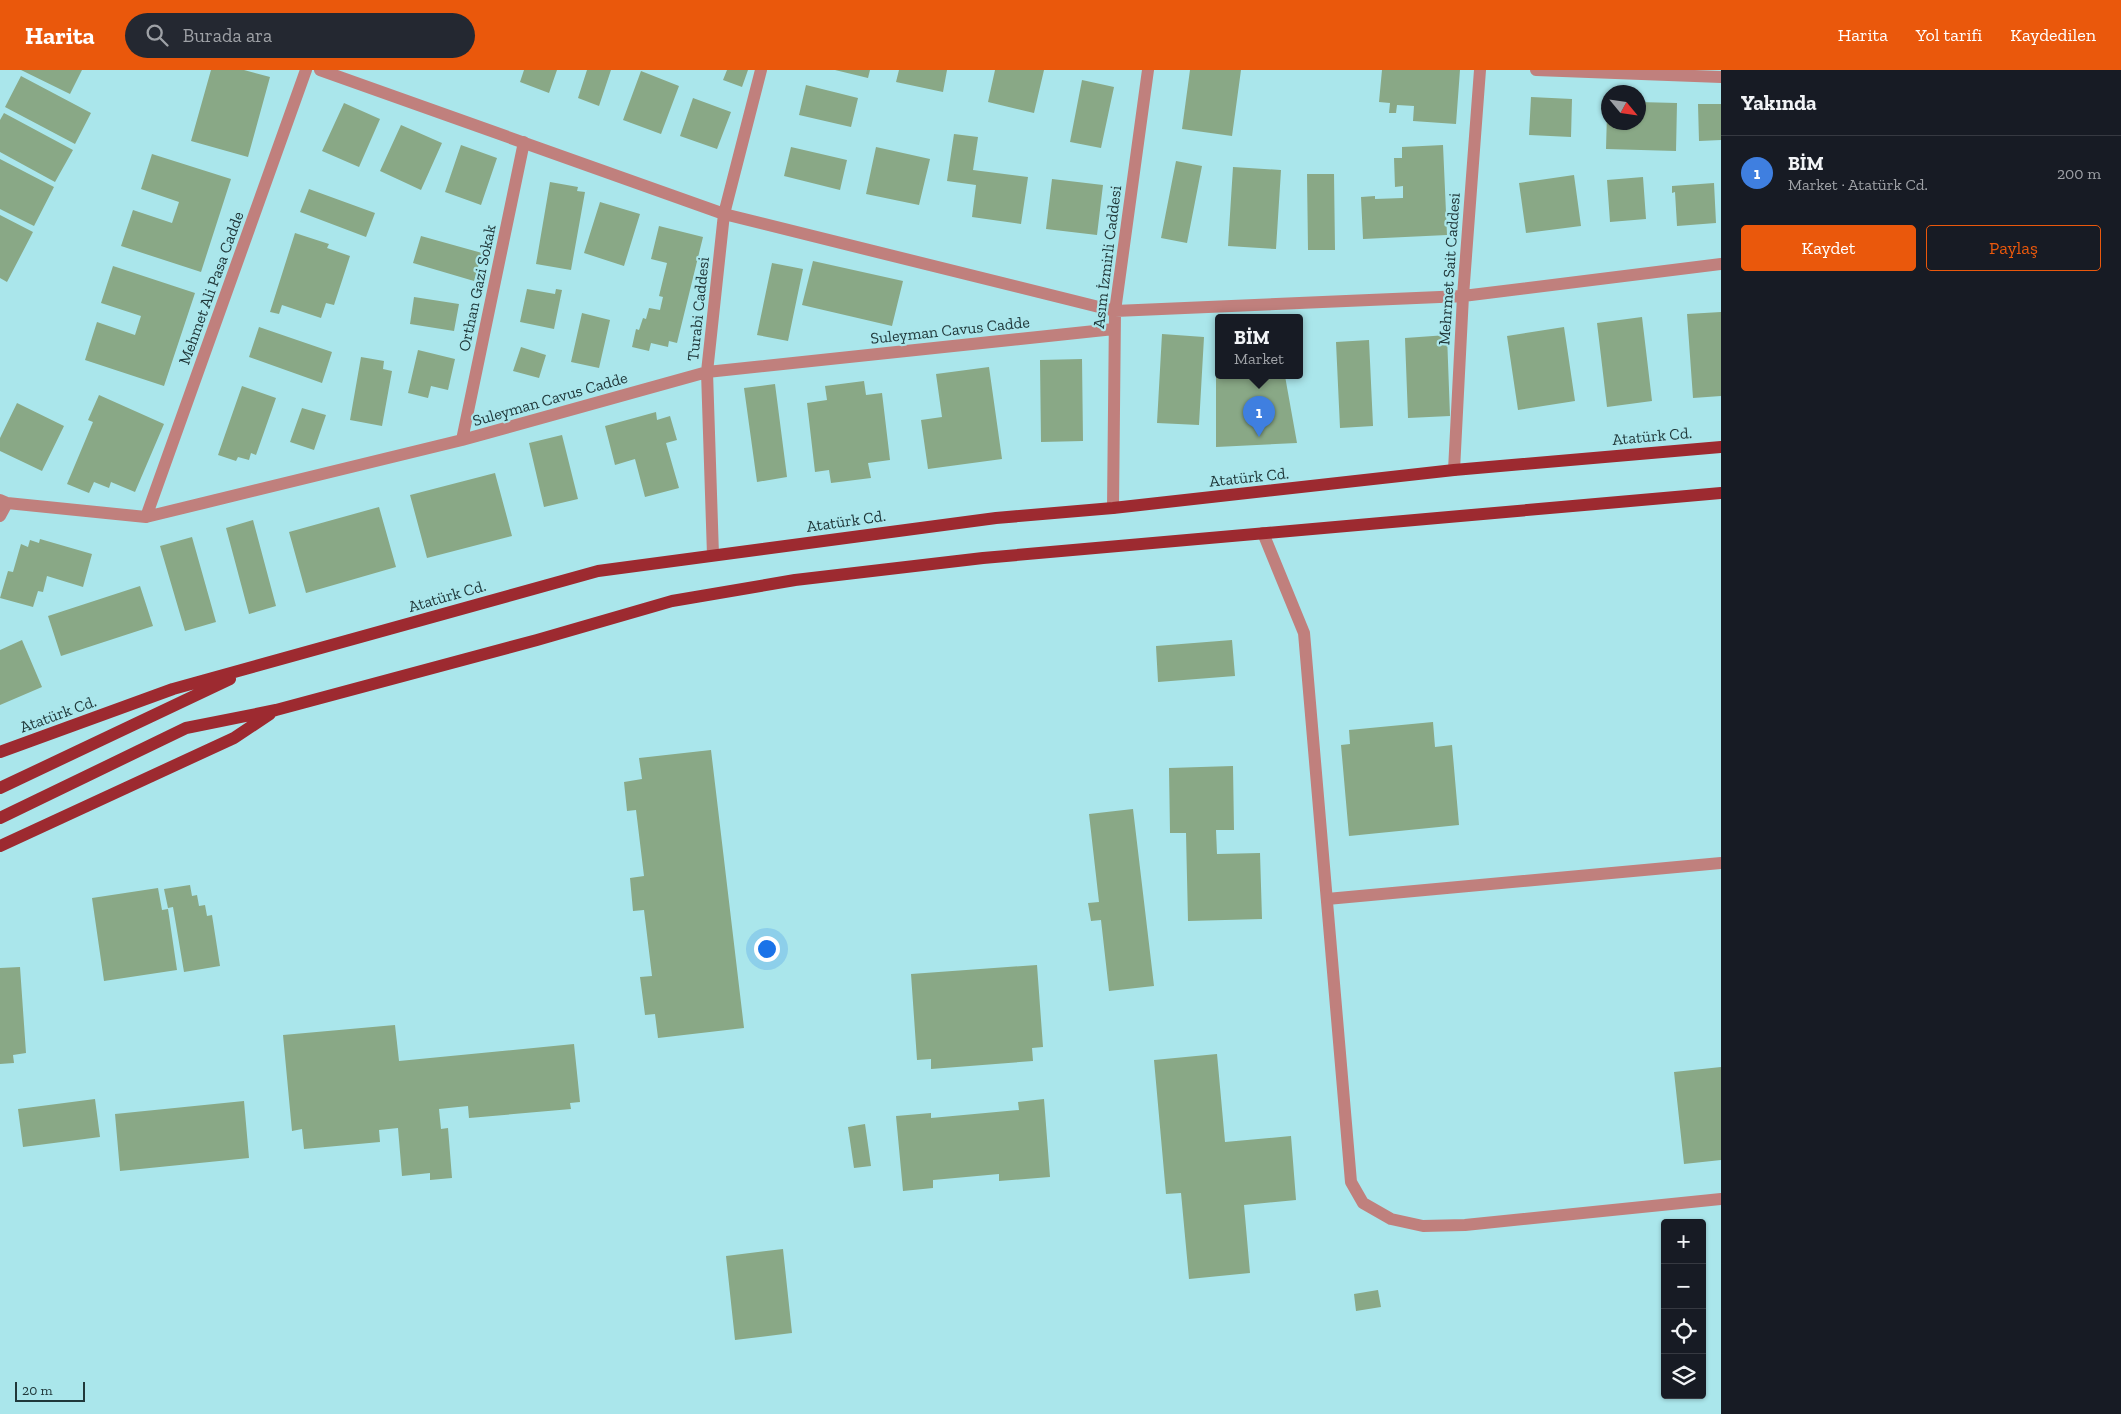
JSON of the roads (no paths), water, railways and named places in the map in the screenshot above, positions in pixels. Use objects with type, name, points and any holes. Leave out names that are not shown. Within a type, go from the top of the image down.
[{"type":"main road","name":"Atatürk Cd.","points":[[0,752],[173,689],[598,571],[996,518],[1112,508],[1454,470],[1721,447]]},
{"type":"main road","points":[[0,818],[186,728],[276,710],[537,640],[672,601],[795,580],[973,559],[1721,493]]},
{"type":"main road","points":[[0,788],[257,666]]},
{"type":"main road","points":[[0,846],[234,738],[276,710]]},
{"type":"street","name":"Mehmet Ali Pasa Cadde","points":[[146,517],[306,70]]},
{"type":"street","points":[[320,70],[724,214],[1115,311],[1463,296],[1721,264]]},
{"type":"street","name":"Turabi Caddesi","points":[[713,556],[707,372],[724,214],[761,70]]},
{"type":"street","name":"Asım İzmirli Caddesi","points":[[1112,508],[1115,311],[1148,70]]},
{"type":"street","name":"Mehrmet Sait Caddesi","points":[[1454,470],[1463,296],[1480,70]]},
{"type":"street","points":[[1536,70],[1721,77]]},
{"type":"street","name":"Orthan Gazi Sokak","points":[[462,440],[524,142]]},
{"type":"street","name":"Suleyman Cavus Cadde","points":[[3,501],[146,517],[462,440],[707,372],[1114,329]]},
{"type":"street","points":[[0,516],[3,501]]},
{"type":"street","points":[[1263,533],[1304,633],[1351,1182],[1364,1203],[1390,1219],[1424,1226],[1465,1225],[1721,1199]]},
{"type":"street","points":[[1327,899],[1721,863]]},
{"type":"place","name":"BİM","points":[[1259,437]]}]
